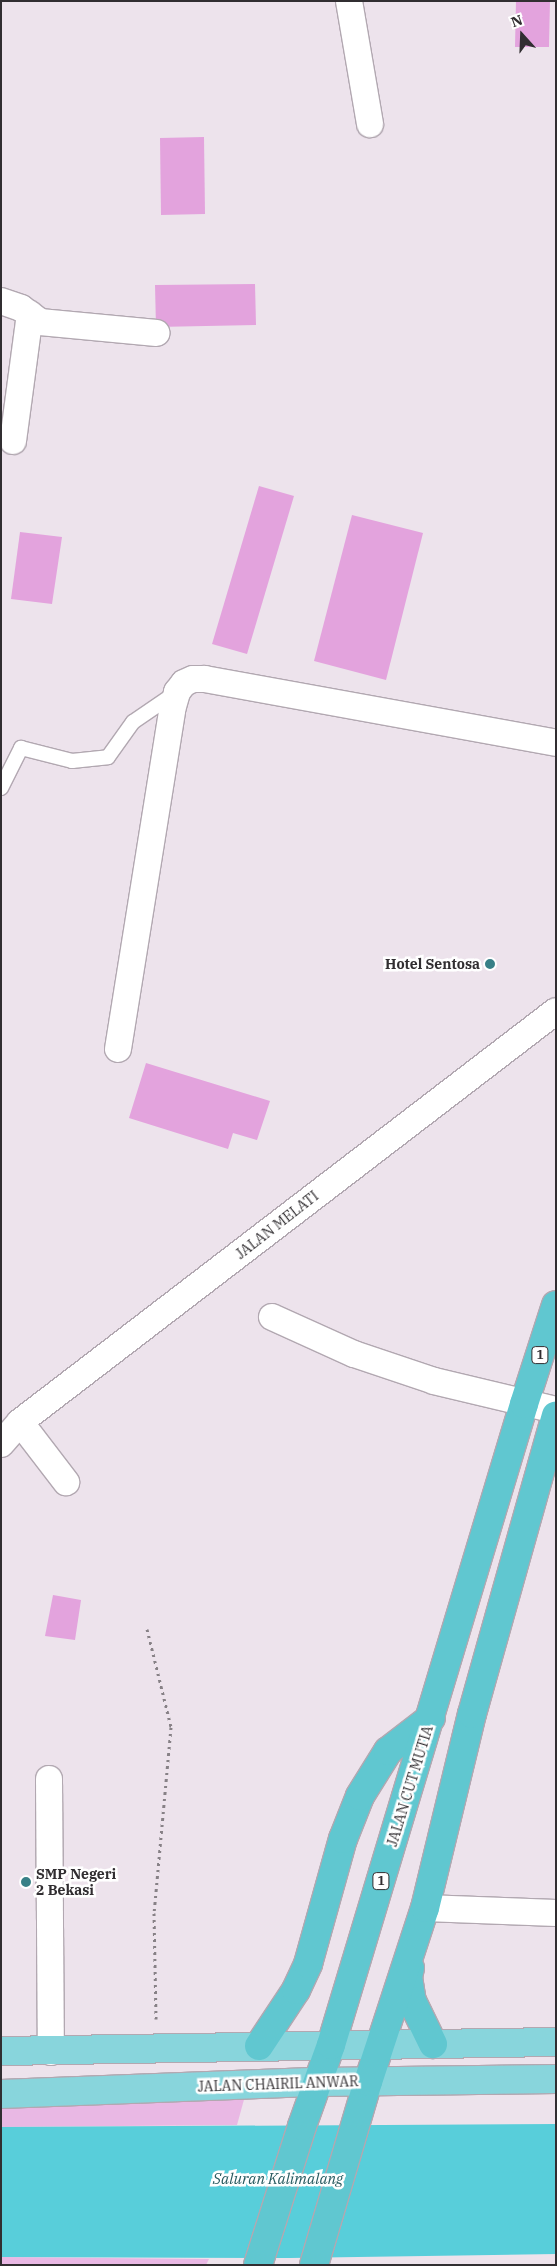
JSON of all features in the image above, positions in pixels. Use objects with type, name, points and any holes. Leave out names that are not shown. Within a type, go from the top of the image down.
[{"type":"highway","name":"JALAN CUT MUTIA","points":[[258,2265],[302,2126],[331,2045],[524,1404],[556,1306]]},
{"type":"highway","points":[[433,2044],[412,2001],[408,1976],[472,1714],[556,1416]]},
{"type":"highway","points":[[259,2046],[296,1990],[308,1964],[343,1839],[360,1796],[388,1752],[431,1718]]},
{"type":"highway","points":[[314,2265],[368,2082],[425,1908]]},
{"type":"main road","points":[[1,2051],[51,2052],[259,2046],[556,2042]]},
{"type":"main road","name":"JALAN CHAIRIL ANWAR","points":[[1,2094],[318,2082],[556,2079]]},
{"type":"street","points":[[349,1],[370,124]]},
{"type":"street","points":[[1,301],[16,305],[40,322],[156,333]]},
{"type":"street","points":[[13,441],[30,314]]},
{"type":"street","points":[[118,1049],[172,710],[177,692],[184,684],[193,679],[205,679],[556,743]]},
{"type":"street","name":"JALAN MELATI","points":[[1,1444],[20,1422],[556,1010]]},
{"type":"street","points":[[272,1317],[354,1354],[434,1380],[524,1404],[556,1410]]},
{"type":"street","points":[[20,1422],[66,1482]]},
{"type":"street","points":[[49,1780],[51,2052]]},
{"type":"street","points":[[425,1908],[556,1913]]},
{"type":"lane","points":[[1,788],[21,748],[72,761],[108,756],[133,722],[177,692]]},
{"type":"path","points":[[146,1628],[171,1727],[154,1913],[156,2050]]},
{"type":"shaded area","points":[[248,2085],[237,2125],[1,2127],[1,2094]]},
{"type":"shaded area","points":[[1,2257],[209,2259],[206,2265],[1,2265]]},
{"type":"water","name":"Saluran Kalimalang","points":[[556,2124],[556,2254],[290,2258],[1,2257],[1,2127]]},
{"type":"building","points":[[516,1],[550,1],[549,47],[515,47]]},
{"type":"building","points":[[204,137],[205,214],[161,215],[160,138]]},
{"type":"building","points":[[255,284],[256,325],[156,327],[155,285]]},
{"type":"building","points":[[259,486],[294,496],[247,654],[212,644]]},
{"type":"building","points":[[352,515],[423,533],[386,680],[314,661]]},
{"type":"building","points":[[20,532],[62,537],[52,604],[11,599]]},
{"type":"building","points":[[146,1063],[270,1101],[257,1140],[233,1133],[228,1149],[129,1118]]},
{"type":"building","points":[[53,1595],[81,1600],[75,1640],[45,1636]]},
{"type":"place","name":"Hotel Sentosa","points":[[490,964]]},
{"type":"place","name":"SMP Negeri 2 Bekasi","points":[[26,1882]]}]
